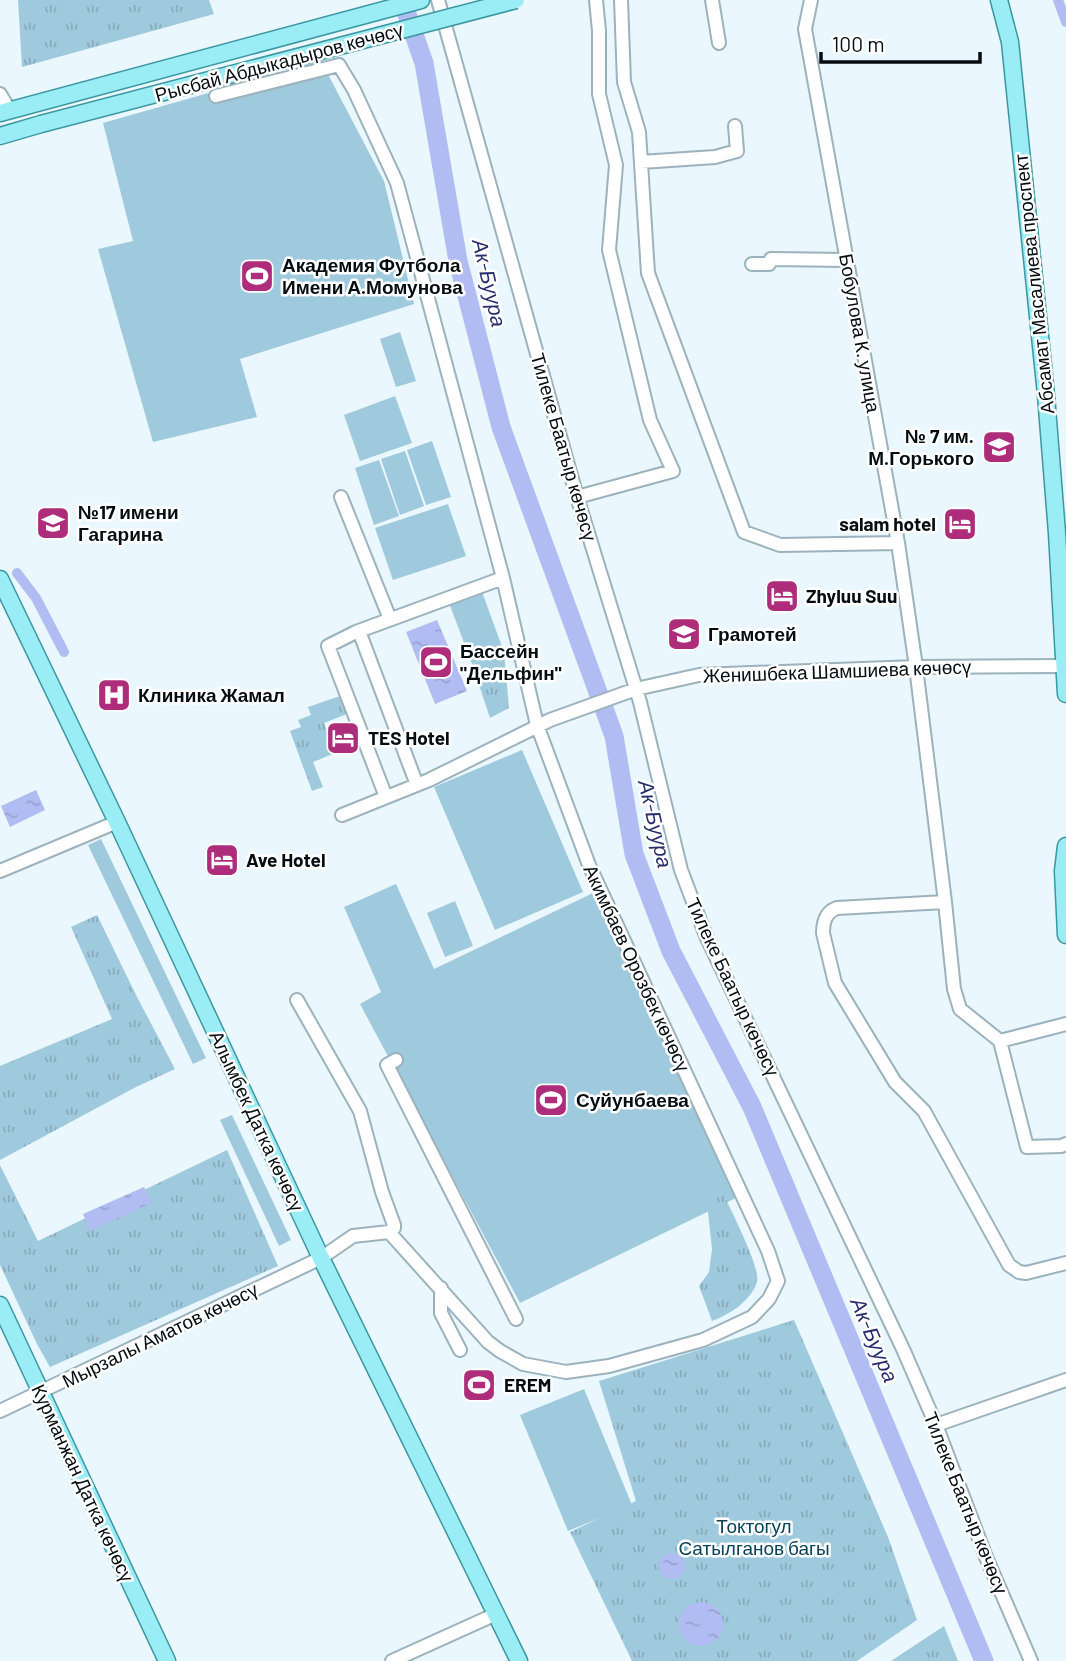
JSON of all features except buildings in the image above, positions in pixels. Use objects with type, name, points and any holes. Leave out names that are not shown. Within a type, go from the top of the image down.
[{"type":"main road","name":"Рысбай Абдыкадыров көчөсү","points":[[5,112],[421,0]]},
{"type":"main road","name":"Рысбай Абдыкадыров көчөсү","points":[[0,136],[516,0]]},
{"type":"main road","name":"Абсамат Масалиева проспект","points":[[999,0],[1010,41],[1044,382],[1057,533],[1066,694]]},
{"type":"main road","name":"Алымбек Датка көчөсү","points":[[0,579],[321,1258],[519,1661]]},
{"type":"main road","points":[[1066,846],[1063,871],[1066,935]]},
{"type":"main road","name":"Курманжан Датка көчөсү","points":[[0,1305],[167,1661]]},
{"type":"street","name":"Тилеке Баатыр көчөсү","points":[[438,0],[577,496],[636,689],[681,870],[706,936],[897,1337],[936,1425],[986,1557],[1031,1661]]},
{"type":"street","points":[[577,496],[673,471],[650,420],[609,250],[616,165],[598,94],[599,31],[596,0]]},
{"type":"street","points":[[621,0],[624,82],[639,132],[648,273],[744,532],[780,545],[898,543]]},
{"type":"street","points":[[712,0],[719,43]]},
{"type":"street","name":"Бобулова К. улица","points":[[811,0],[805,29],[898,543],[916,667],[954,989],[957,1004],[1000,1041]]},
{"type":"street","points":[[216,96],[339,65],[354,90],[397,183],[503,578],[537,725]]},
{"type":"street","points":[[0,94],[5,112]]},
{"type":"street","points":[[641,162],[715,157],[737,151],[735,126]]},
{"type":"street","points":[[752,264],[769,264],[771,258],[847,260]]},
{"type":"street","points":[[341,497],[390,619]]},
{"type":"street","points":[[386,797],[328,646],[359,631],[503,578]]},
{"type":"street","points":[[359,631],[417,785]]},
{"type":"street","name":"Женишбека Шамшиева көчөсү","points":[[342,815],[417,785],[553,718],[636,689],[699,675],[916,667],[1065,666]]},
{"type":"street","name":"Акимбаев Орозбек көчөсү","points":[[389,1232],[500,1352],[523,1364],[566,1371],[609,1366],[703,1340],[752,1317],[769,1299],[778,1281],[768,1251],[589,865],[537,725]]},
{"type":"street","points":[[0,871],[117,822]]},
{"type":"street","points":[[945,902],[832,909],[824,919],[823,933],[835,983],[895,1082],[924,1111],[1010,1265],[1019,1272],[1026,1273],[1066,1263]]},
{"type":"street","points":[[298,1000],[360,1111],[394,1225],[389,1232],[352,1237],[321,1258]]},
{"type":"street","points":[[1066,1024],[1000,1041],[1027,1147],[1066,1144]]},
{"type":"street","points":[[396,1060],[387,1065],[516,1319]]},
{"type":"street","name":"Мырзалы Аматов көчөсү","points":[[0,1411],[321,1258]]},
{"type":"street","points":[[441,1288],[441,1313],[460,1350]]},
{"type":"street","points":[[936,1425],[1066,1380]]},
{"type":"street","points":[[400,1659],[496,1614]]},
{"type":"green space","points":[[18,0],[209,0],[214,14],[22,67]]},
{"type":"green space","name":"Академия Футбола Имени А.Момунова","points":[[321,61],[384,181],[414,304],[240,359],[257,417],[153,442],[98,249],[133,241],[103,123]]},
{"type":"green space","points":[[400,332],[416,381],[396,387],[380,339]]},
{"type":"green space","points":[[395,396],[412,443],[360,461],[344,415]]},
{"type":"green space","points":[[432,441],[451,497],[426,505],[407,450]]},
{"type":"green space","points":[[405,451],[424,506],[400,515],[381,459]]},
{"type":"green space","points":[[379,460],[399,516],[374,525],[355,468]]},
{"type":"green space","points":[[448,504],[466,556],[393,580],[375,528]]},
{"type":"green space","points":[[481,589],[504,652],[472,664],[448,600]]},
{"type":"green space","points":[[504,652],[509,708],[490,718],[472,664]]},
{"type":"green space","points":[[340,696],[347,714],[324,723],[335,753],[313,762],[323,787],[312,791],[290,731],[301,727],[298,720],[311,715],[308,707]]},
{"type":"green space","points":[[522,750],[583,892],[495,930],[434,787]]},
{"type":"green space","points":[[101,839],[206,1058],[193,1064],[88,845]]},
{"type":"green space","name":"Суйунбаева","points":[[396,884],[434,969],[593,893],[738,1197],[520,1303],[360,1004],[381,992],[344,907]]},
{"type":"green space","points":[[455,901],[473,946],[445,957],[427,913]]},
{"type":"green space","points":[[97,915],[175,1069],[0,1160],[0,1066],[112,1019],[71,927]]},
{"type":"green space","points":[[232,1115],[291,1240],[279,1246],[220,1120]]},
{"type":"green space","points":[[227,1150],[278,1266],[50,1367],[0,1265],[0,1165],[38,1241]]},
{"type":"green space","points":[[724,1195],[755,1265],[757,1282],[750,1295],[739,1306],[712,1321],[699,1286],[709,1272],[712,1249],[707,1203]]},
{"type":"green space","name":"Токтогул Сатылганов багы","points":[[794,1320],[888,1537],[917,1620],[857,1661],[632,1661],[570,1532],[636,1501],[599,1381]]},
{"type":"green space","points":[[584,1389],[632,1505],[568,1531],[520,1415]]},
{"type":"green space","points":[[944,1626],[958,1661],[891,1661]]},
{"type":"water","name":"Бассейн \"Дельфин\"","points":[[437,620],[467,691],[435,704],[406,632]]},
{"type":"water","points":[[36,790],[45,810],[10,827],[1,806]]},
{"type":"water","points":[[144,1187],[152,1203],[90,1231],[83,1214]]},
{"type":"water","points":[[672,1553],[682,1556],[685,1566],[682,1576],[672,1579],[662,1576],[659,1566],[662,1556]]},
{"type":"water","points":[[701,1602],[717,1608],[723,1624],[717,1640],[701,1646],[685,1640],[679,1624],[685,1608]]},
{"type":"waterway","name":"Ак-Буура","points":[[402,0],[424,63],[458,261],[501,427],[614,736],[634,854],[671,951],[752,1107],[984,1661]]},
{"type":"waterway","points":[[1058,0],[1066,22]]},
{"type":"waterway","points":[[17,573],[36,598],[64,652]]},
{"type":"place","name":"Академия Футбола Имени А.Момунова","points":[[257,276]]},
{"type":"place","name":"№ 7 им. М.Горького","points":[[999,447]]},
{"type":"place","name":"№17 имени Гагарина","points":[[53,523]]},
{"type":"place","name":"salam hotel","points":[[960,524]]},
{"type":"place","name":"Zhyluu Suu","points":[[782,596]]},
{"type":"place","name":"Грамотей","points":[[684,634]]},
{"type":"place","name":"Бассейн \"Дельфин\"","points":[[436,662]]},
{"type":"place","name":"Клиника Жамал","points":[[114,695]]},
{"type":"place","name":"TES Hotel","points":[[343,738]]},
{"type":"place","name":"Ave Hotel","points":[[222,860]]},
{"type":"place","name":"Суйунбаева","points":[[551,1100]]},
{"type":"place","name":"EREM","points":[[479,1385]]}]
